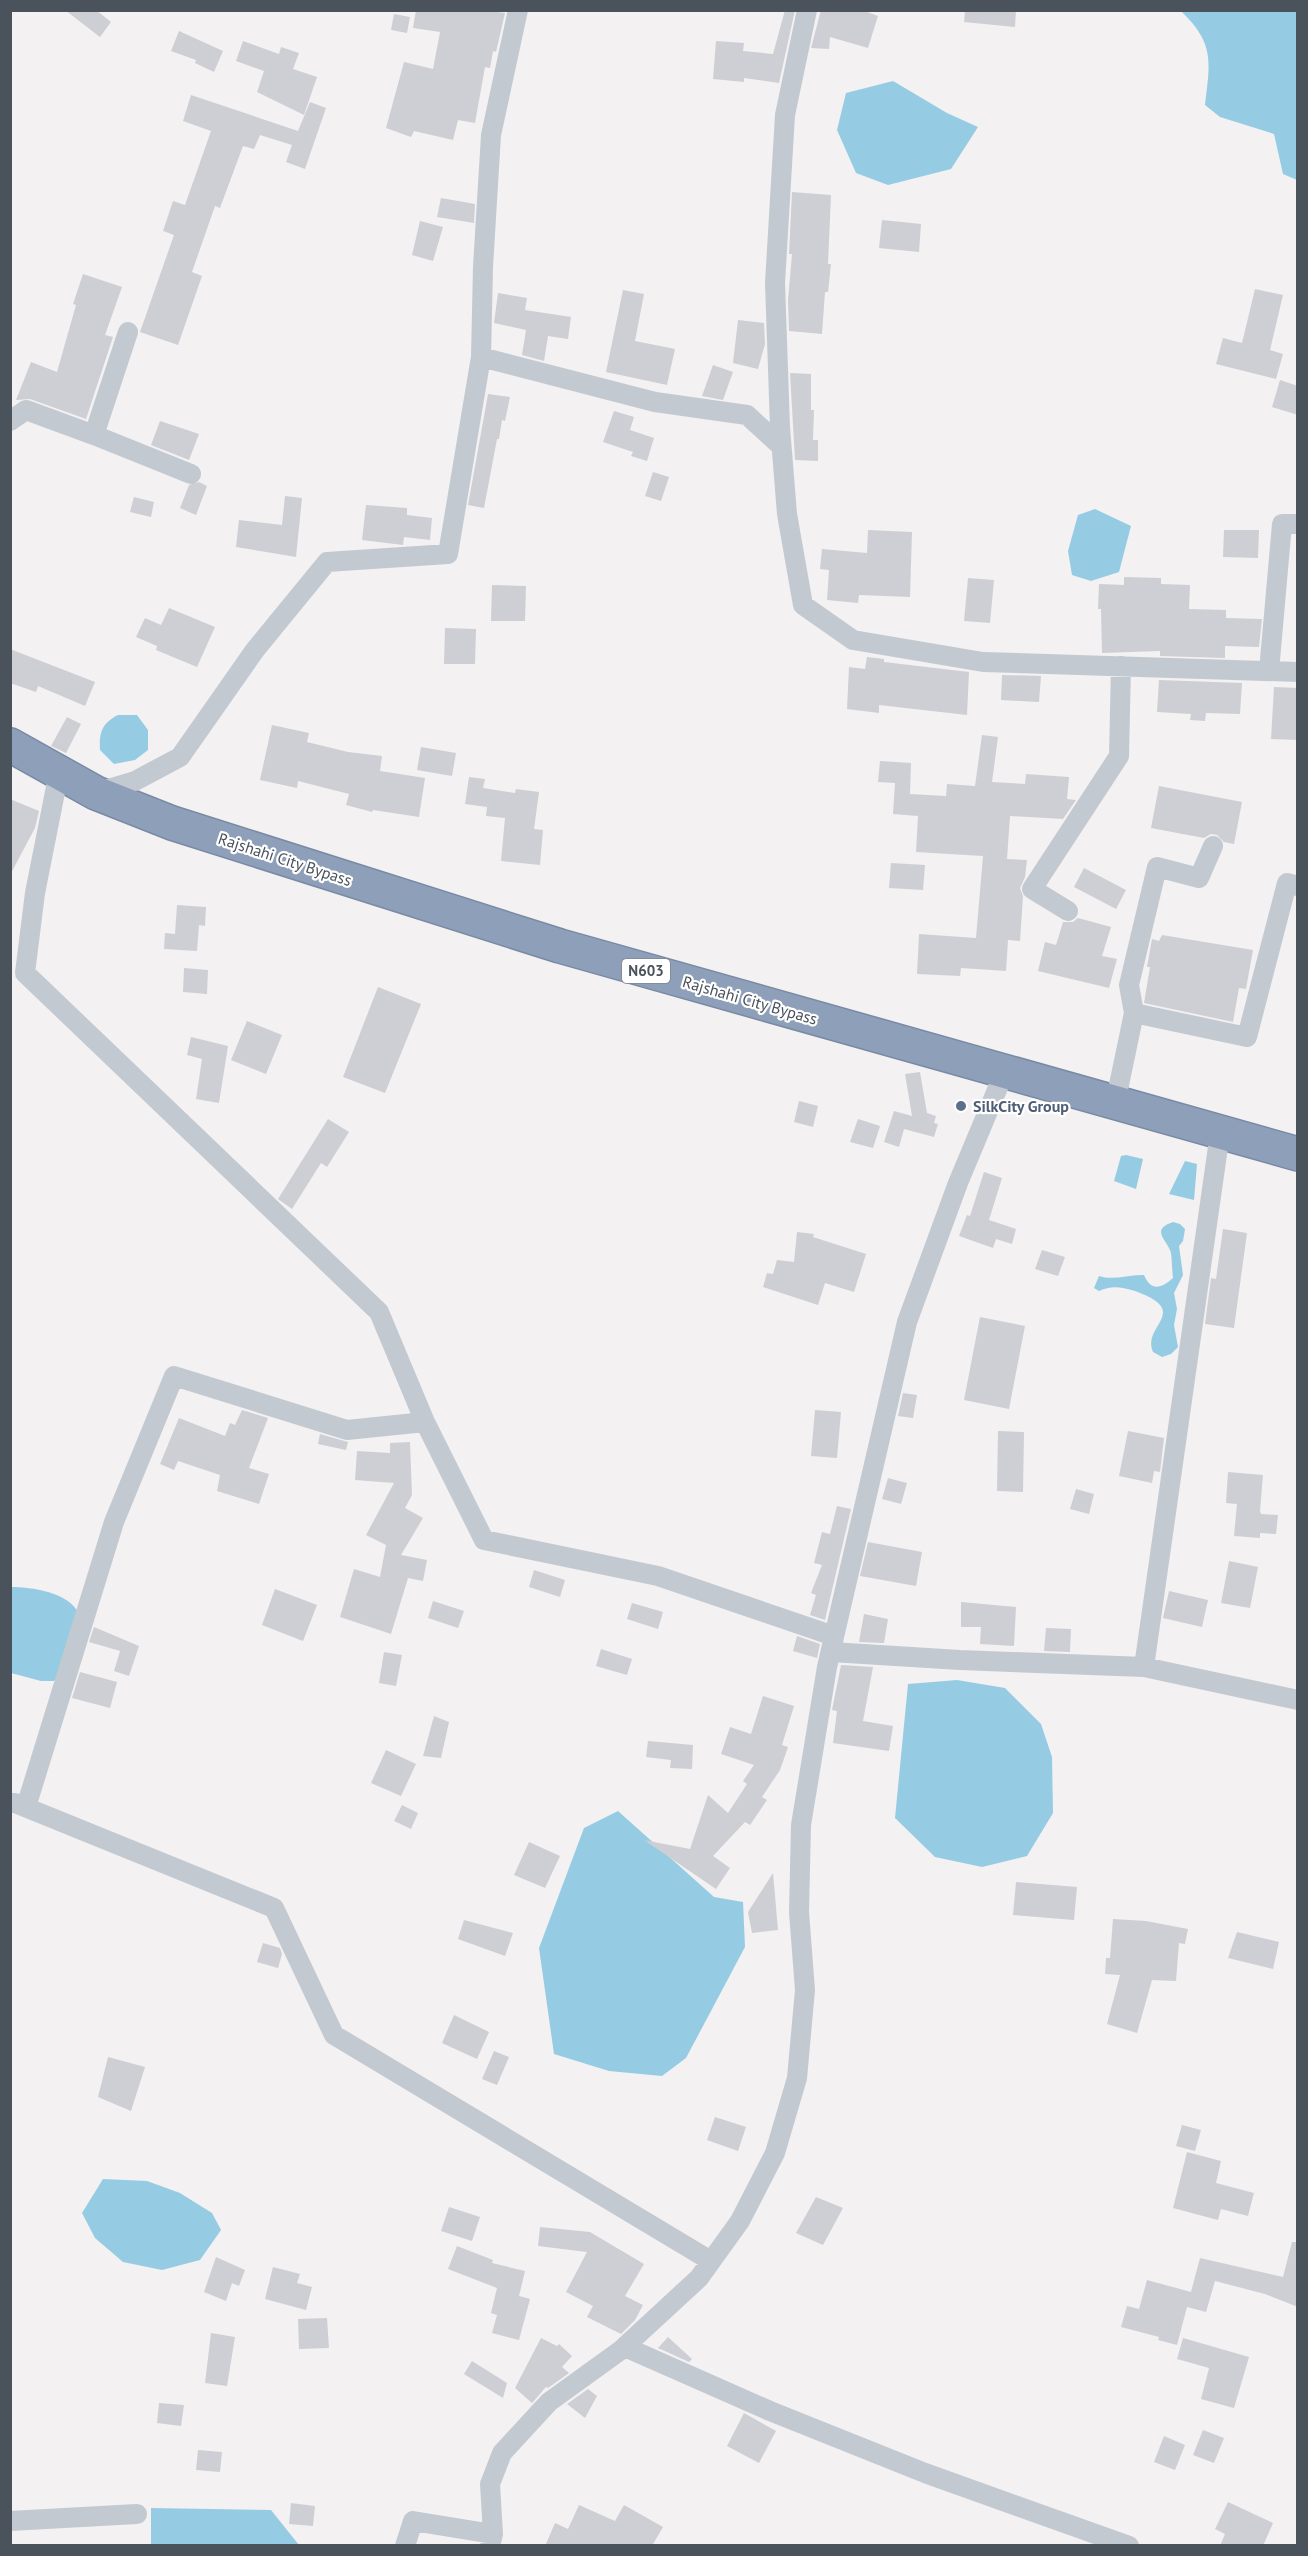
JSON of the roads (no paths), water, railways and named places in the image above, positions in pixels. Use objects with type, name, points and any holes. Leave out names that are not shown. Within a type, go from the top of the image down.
[{"type":"highway","name":"Rajshahi City Bypass","points":[[10,745],[96,793],[172,823],[561,946],[1004,1073],[1298,1154]]},
{"type":"street","points":[[96,793],[135,781],[180,757],[255,650],[327,562],[448,554],[482,357],[483,267],[491,135],[518,10]]},
{"type":"street","points":[[807,10],[785,115],[775,272],[781,446],[787,514],[803,605],[853,640],[983,662],[1298,672]]},
{"type":"street","points":[[94,435],[128,332]]},
{"type":"street","points":[[482,357],[655,402],[747,415],[781,446]]},
{"type":"street","points":[[10,421],[26,410],[191,474]]},
{"type":"street","points":[[1269,671],[1282,524],[1298,524]]},
{"type":"street","points":[[1068,911],[1032,890],[1119,756],[1120,666]]},
{"type":"street","points":[[59,772],[35,893],[25,973],[380,1312],[425,1422],[484,1540],[658,1576],[832,1643],[960,1660],[1144,1667],[1298,1700]]},
{"type":"street","points":[[1115,1104],[1134,1012],[1128,986],[1157,867],[1199,878],[1213,846]]},
{"type":"street","points":[[1134,1012],[1247,1037],[1287,883],[1298,886]]},
{"type":"street","points":[[405,2546],[412,2521],[491,2540],[490,2484],[502,2453],[549,2402],[625,2347],[699,2278],[740,2221],[775,2153],[798,2078],[805,1990],[799,1912],[801,1826],[832,1643],[907,1322],[958,1183],[1004,1073]]},
{"type":"street","points":[[1144,1667],[1220,1133]]},
{"type":"street","points":[[425,1422],[347,1430],[174,1376],[114,1522],[18,1805],[274,1908],[334,2035],[711,2262]]},
{"type":"street","points":[[625,2347],[770,2411],[892,2460],[1129,2546]]},
{"type":"street","points":[[10,2521],[137,2514]]},
{"type":"water","points":[[1181,11],[1297,11],[1297,180],[1283,174],[1274,134],[1220,117],[1205,105],[1208,54],[1200,33]]},
{"type":"water","points":[[893,81],[947,113],[978,127],[951,169],[888,185],[856,173],[837,130],[846,93]]},
{"type":"water","points":[[1095,509],[1131,526],[1119,572],[1091,581],[1072,575],[1068,551],[1078,515]]},
{"type":"water","points":[[118,715],[137,715],[148,730],[148,750],[135,760],[114,764],[100,750],[100,738],[108,721]]},
{"type":"water","points":[[1121,1156],[1143,1159],[1136,1189],[1114,1181]]},
{"type":"water","points":[[1185,1161],[1197,1164],[1194,1200],[1169,1194]]},
{"type":"water","points":[[1173,1222],[1185,1229],[1183,1241],[1179,1246],[1183,1275],[1174,1293],[1177,1309],[1174,1325],[1178,1347],[1171,1354],[1162,1357],[1153,1352],[1151,1342],[1163,1312],[1161,1306],[1135,1291],[1112,1287],[1099,1291],[1094,1288],[1099,1276],[1110,1278],[1144,1275],[1150,1284],[1157,1287],[1173,1278],[1171,1253],[1161,1232],[1162,1228]]},
{"type":"water","points":[[10,1587],[49,1592],[67,1600],[79,1614],[62,1673],[54,1681],[41,1681],[11,1673]]},
{"type":"water","points":[[957,1680],[1005,1688],[1041,1724],[1052,1757],[1053,1813],[1027,1856],[982,1867],[935,1857],[895,1818],[908,1684]]},
{"type":"water","points":[[618,1811],[714,1897],[743,1902],[745,1947],[686,2058],[662,2076],[609,2071],[554,2054],[539,1948],[584,1828]]},
{"type":"water","points":[[103,2179],[147,2181],[180,2193],[212,2213],[221,2230],[200,2260],[162,2270],[123,2262],[95,2238],[82,2213]]},
{"type":"water","points":[[151,2508],[271,2510],[299,2545],[151,2545]]},
{"type":"place","name":"SilkCity Group","points":[[961,1106]]}]
